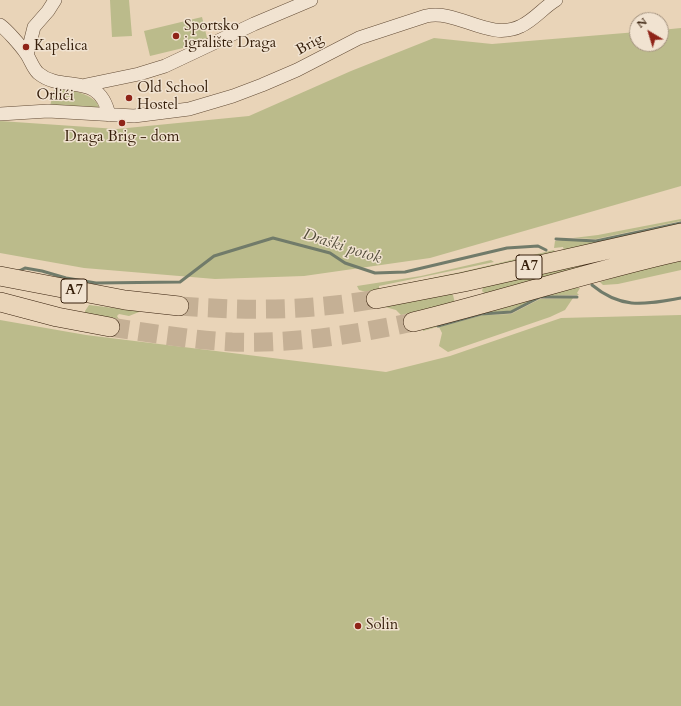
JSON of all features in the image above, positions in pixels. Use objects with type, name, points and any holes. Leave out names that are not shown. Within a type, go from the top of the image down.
[{"type":"highway","name":"A7","points":[[376,299],[464,282],[681,233]]},
{"type":"highway","name":"A7","points":[[413,322],[492,302],[611,267],[681,251]]},
{"type":"highway","name":"A7","points":[[0,276],[149,303],[179,306]]},
{"type":"highway","name":"A7","points":[[0,302],[79,322],[110,328]]},
{"type":"highway","points":[[0,310],[54,323],[79,322]]},
{"type":"street","points":[[27,55],[34,27],[48,12],[55,0]]},
{"type":"street","name":"Brig","points":[[109,115],[134,116],[189,109],[233,96],[284,76],[359,38],[437,14],[484,28],[506,30],[514,29],[525,24],[556,0]]},
{"type":"street","points":[[86,85],[139,74],[165,66],[254,24],[308,1]]},
{"type":"street","points":[[0,25],[27,55],[33,67],[44,76],[86,85],[102,96],[106,103],[109,115]]},
{"type":"street","name":"Orlići","points":[[0,114],[48,111],[109,115]]},
{"type":"green space","points":[[110,0],[129,0],[132,36],[112,37]]},
{"type":"green space","name":"Sportsko igralište Draga","points":[[202,17],[208,42],[150,56],[144,31]]},
{"type":"green space","points":[[681,28],[681,186],[430,258],[304,276],[215,279],[84,268],[0,253],[0,121],[117,129],[249,116],[351,71],[434,38],[492,44],[629,33],[629,52],[669,52],[669,29]]},
{"type":"green space","points":[[55,86],[86,95],[92,98],[99,107],[97,110],[50,106]]},
{"type":"green space","points":[[681,219],[681,221],[596,239],[573,238],[598,235]]},
{"type":"green space","points":[[681,224],[681,226],[383,291],[383,288],[461,272],[554,250],[555,252],[564,250],[563,247],[554,248],[555,241],[570,239],[596,242]]},
{"type":"green space","points":[[681,257],[681,270],[618,284],[603,285],[600,282]]},
{"type":"green space","points":[[593,259],[597,265],[487,296],[482,291],[483,287]]},
{"type":"green space","points":[[491,260],[494,262],[379,286],[379,289],[366,292],[359,290],[357,286],[421,276]]},
{"type":"green space","points":[[571,288],[580,288],[577,293],[579,295],[540,296]]},
{"type":"green space","points":[[449,292],[453,295],[455,303],[401,315],[396,310],[385,307],[385,305]]},
{"type":"green space","points":[[540,296],[511,311],[482,313],[437,325],[437,327],[423,331],[422,327]]},
{"type":"green space","points":[[573,298],[565,310],[550,317],[448,352],[439,346],[442,333],[439,327],[483,315],[511,314],[540,299]]},
{"type":"green space","points":[[89,305],[139,312],[129,316],[119,314],[117,316],[120,321],[85,316],[85,311]]},
{"type":"green space","points":[[681,315],[681,706],[0,706],[0,320],[86,335],[386,372],[450,356],[561,318]]},
{"type":"waterway","points":[[556,239],[596,241],[681,223]]},
{"type":"waterway","name":"Draški potok","points":[[17,272],[25,268],[66,278],[96,283],[180,282],[214,256],[273,238],[330,253],[345,263],[375,273],[405,272],[507,248],[538,246],[546,250]]},
{"type":"waterway","name":"Draški potok","points":[[592,285],[603,293],[624,302],[645,303],[681,298]]},
{"type":"waterway","points":[[438,326],[481,314],[511,312],[540,297],[577,297]]},
{"type":"tunnel","points":[[179,306],[229,309],[278,309],[327,306],[376,299]]},
{"type":"tunnel","points":[[110,327],[201,340],[278,342],[345,335],[413,322]]},
{"type":"place","name":"Sportsko igralište Draga","points":[[176,36]]},
{"type":"place","name":"Kapelica","points":[[26,47]]},
{"type":"place","name":"Old School Hostel","points":[[129,98]]},
{"type":"place","name":"Draga Brig - dom","points":[[122,123]]},
{"type":"place","name":"Solin","points":[[358,626]]}]
